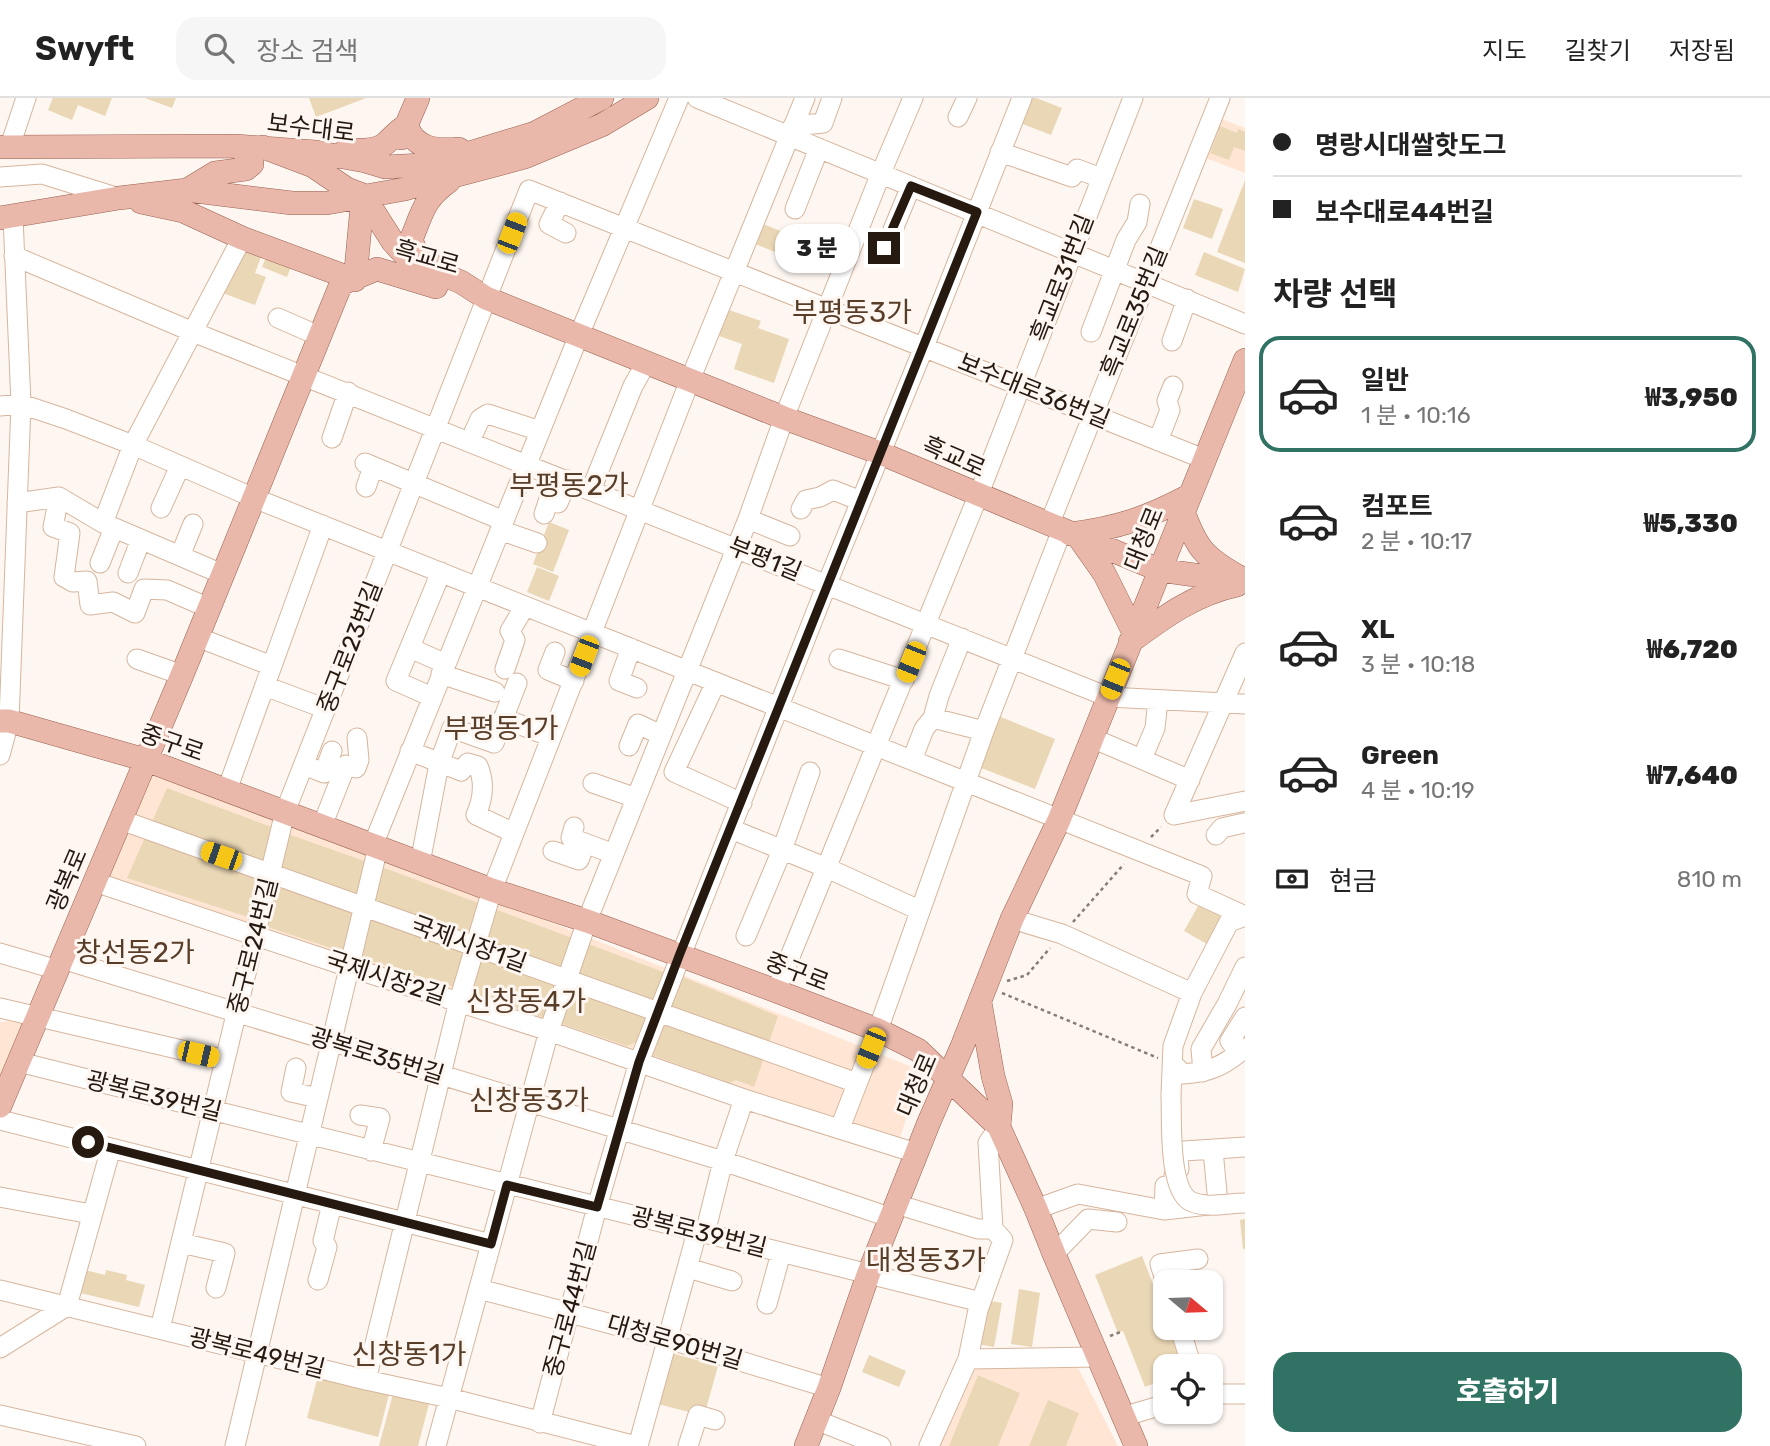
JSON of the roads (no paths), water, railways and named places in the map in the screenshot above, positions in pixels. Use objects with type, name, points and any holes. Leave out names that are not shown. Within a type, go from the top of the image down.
[{"type":"main road","points":[[119,198],[183,211],[242,238],[355,280],[363,195],[385,167],[418,98]]},
{"type":"main road","name":"보수대로","points":[[5,146],[236,146],[316,152],[385,167],[422,165],[534,133],[602,98]]},
{"type":"main road","points":[[6,218],[119,198],[187,190],[292,202],[327,203],[405,189],[525,157],[602,125],[647,98]]},
{"type":"main road","points":[[407,125],[410,136],[432,149],[494,146]]},
{"type":"main road","points":[[262,148],[287,144],[372,150],[407,125]]},
{"type":"main road","points":[[187,190],[215,173],[246,169],[252,164],[251,155],[236,146]]},
{"type":"main road","name":"흑교로","points":[[262,148],[313,166],[347,189],[363,195],[393,242],[404,254],[415,263],[461,282],[486,298],[784,418],[880,453],[1159,570],[1245,582]]},
{"type":"main road","points":[[454,178],[432,193],[411,240],[418,256],[461,282]]},
{"type":"main road","name":"흑교로","points":[[355,280],[377,269],[458,293],[486,298]]},
{"type":"main road","name":"광복로","points":[[0,1106],[182,675],[341,284],[355,280]]},
{"type":"main road","name":"대청로","points":[[806,1446],[916,1153],[1012,919],[1059,820],[1245,360]]},
{"type":"main road","points":[[1065,532],[1125,525],[1186,503],[1196,542],[1211,560],[1245,582]]},
{"type":"main road","points":[[1065,532],[1104,573],[1132,638],[1198,597],[1245,582]]},
{"type":"main road","name":"중구로","points":[[5,721],[146,760],[492,890],[587,921],[776,991],[878,1030],[918,1050],[999,1127],[1136,1446]]},
{"type":"main road","points":[[983,994],[993,1076],[1002,1104],[999,1127]]},
{"type":"street","points":[[5,146],[26,98]]},
{"type":"street","points":[[234,1446],[349,967],[375,846],[432,697],[579,335],[680,98]]},
{"type":"street","points":[[697,98],[791,131],[819,148],[1245,324]]},
{"type":"street","points":[[366,1380],[459,1001],[492,890],[690,380],[806,98]]},
{"type":"street","points":[[791,131],[822,123],[832,98]]},
{"type":"street","points":[[436,1446],[549,1031],[587,921],[748,519],[827,309],[913,98]]},
{"type":"street","points":[[958,117],[967,98]]},
{"type":"street","name":"중구로44번길","points":[[540,1423],[597,1207],[639,1062],[1021,98]]},
{"type":"street","name":"흑교로31번길","points":[[776,991],[978,496],[1133,98]]},
{"type":"street","name":"흑교로35번길","points":[[840,1128],[878,1030],[965,781],[1012,658],[1065,532],[1093,415],[1220,98]]},
{"type":"street","points":[[0,125],[5,146]]},
{"type":"street","points":[[795,209],[819,148]]},
{"type":"street","name":"흑교로31번길","points":[[1000,152],[1072,177],[1077,169],[1101,178]]},
{"type":"street","points":[[525,157],[529,190]]},
{"type":"street","points":[[0,177],[42,174],[119,198]]},
{"type":"street","points":[[884,248],[911,186]]},
{"type":"street","name":"보수대로36번길","points":[[529,190],[1204,459]]},
{"type":"street","name":"중구로23번길","points":[[285,812],[529,190]]},
{"type":"street","points":[[560,202],[549,224],[566,233]]},
{"type":"street","points":[[1090,332],[1126,240],[1137,222],[1140,204]]},
{"type":"street","points":[[0,755],[5,721],[21,404],[14,256],[6,218]]},
{"type":"street","points":[[100,563],[108,525],[133,445],[242,238]]},
{"type":"street","name":"부평1길","points":[[14,256],[193,332],[304,374],[1108,697],[1245,704]]},
{"type":"street","points":[[1172,341],[1186,299]]},
{"type":"street","points":[[278,318],[319,337]]},
{"type":"street","points":[[591,489],[633,387],[646,363]]},
{"type":"street","points":[[1158,441],[1170,410],[1167,401],[1173,386]]},
{"type":"street","points":[[332,438],[348,392]]},
{"type":"street","points":[[0,405],[21,404],[133,445],[254,498],[779,705],[1202,876],[1197,894],[1245,916]]},
{"type":"street","points":[[470,441],[480,419],[488,414],[540,431]]},
{"type":"street","points":[[366,486],[369,465],[414,483],[537,543]]},
{"type":"street","points":[[161,508],[180,466]]},
{"type":"street","points":[[544,514],[550,499],[558,503],[568,480]]},
{"type":"street","points":[[801,509],[806,500],[833,490],[861,501]]},
{"type":"street","points":[[18,503],[59,497],[108,525],[222,574]]},
{"type":"street","points":[[59,497],[53,527],[70,533],[64,577],[73,582],[86,581],[90,605],[113,602],[135,613],[145,589],[167,590],[209,608]]},
{"type":"street","points":[[748,519],[790,536]]},
{"type":"street","points":[[180,556],[193,524]]},
{"type":"street","points":[[227,790],[323,525]]},
{"type":"street","points":[[128,573],[141,539]]},
{"type":"street","points":[[432,697],[396,681],[441,572]]},
{"type":"street","points":[[420,863],[439,764],[452,728],[494,743],[503,719],[511,676],[515,640],[510,631],[525,606]]},
{"type":"street","points":[[197,638],[272,666]]},
{"type":"street","points":[[912,760],[924,729],[933,718],[962,638]]},
{"type":"street","points":[[410,648],[444,669],[495,692]]},
{"type":"street","points":[[631,648],[619,681],[637,688]]},
{"type":"street","points":[[555,652],[548,670],[574,681]]},
{"type":"street","points":[[1216,835],[1222,828],[1245,824],[1242,802],[1174,814],[1245,653]]},
{"type":"street","points":[[137,659],[182,675]]},
{"type":"street","points":[[839,659],[904,680]]},
{"type":"street","points":[[716,682],[674,772],[742,803]]},
{"type":"street","points":[[265,686],[326,709]]},
{"type":"street","points":[[1142,759],[1155,728],[1157,700]]},
{"type":"street","points":[[933,718],[984,731]]},
{"type":"street","points":[[503,719],[551,737]]},
{"type":"street","points":[[629,746],[638,724],[662,735]]},
{"type":"street","points":[[322,826],[346,765],[356,768],[359,760],[357,738]]},
{"type":"street","points":[[1092,738],[1191,780]]},
{"type":"street","points":[[304,765],[324,773],[332,751]]},
{"type":"street","points":[[411,751],[461,771],[468,763],[478,765],[483,789],[476,815],[514,833]]},
{"type":"street","points":[[746,936],[782,850],[810,772]]},
{"type":"street","points":[[593,783],[636,798]]},
{"type":"street","name":"중구로24번길","points":[[160,1329],[285,812]]},
{"type":"street","name":"국제시장1길","points":[[121,820],[857,1083]]},
{"type":"street","points":[[731,829],[827,868],[919,910]]},
{"type":"street","points":[[553,851],[579,860],[579,835],[614,854]]},
{"type":"street","name":"국제시장2길","points":[[95,881],[916,1153]]},
{"type":"street","points":[[1214,1204],[1190,1200],[1181,1191],[1177,1179],[1171,1095],[1173,1046],[1192,993],[1229,922],[1245,916]]},
{"type":"street","points":[[1012,919],[1062,934],[1192,993]]},
{"type":"street","name":"광복로35번길","points":[[0,953],[60,965],[237,1013],[894,1211]]},
{"type":"street","points":[[1203,1072],[1201,1049],[1245,967]]},
{"type":"street","points":[[0,1008],[225,1060]]},
{"type":"street","points":[[1174,1065],[1183,1074],[1203,1072],[1241,1056],[1230,1041],[1245,1017]]},
{"type":"street","name":"광복로39번길","points":[[19,1062],[868,1275]]},
{"type":"street","points":[[296,1068],[291,1092],[318,1098]]},
{"type":"street","points":[[637,1446],[688,1268],[744,1098]]},
{"type":"street","points":[[360,1115],[380,1118],[372,1151]]},
{"type":"street","points":[[0,1120],[491,1244]]},
{"type":"street","points":[[929,1446],[968,1359],[981,1302],[1003,1240],[993,1229],[988,1143],[999,1127]]},
{"type":"street","points":[[0,1348],[67,1306],[111,1147]]},
{"type":"street","points":[[1164,1210],[1169,1181],[1179,1169],[1178,1154],[1184,1151],[1245,1147]]},
{"type":"street","points":[[1213,1150],[1214,1204]]},
{"type":"street","points":[[1036,1209],[1078,1194],[1164,1210],[1245,1203]]},
{"type":"street","points":[[0,1197],[91,1214]]},
{"type":"street","points":[[318,1280],[327,1247],[323,1241],[332,1204]]},
{"type":"street","points":[[894,1211],[978,1229],[993,1229]]},
{"type":"street","points":[[1054,1254],[1088,1220],[1116,1222]]},
{"type":"street","points":[[181,1243],[225,1253],[216,1288]]},
{"type":"street","name":"광복로39번길","points":[[767,1304],[781,1253]]},
{"type":"street","points":[[1162,1270],[1160,1264],[1198,1259]]},
{"type":"street","points":[[688,1268],[732,1281]]},
{"type":"street","points":[[868,1275],[981,1302]]},
{"type":"street","name":"대청로90번길","points":[[479,1289],[668,1339],[829,1388]]},
{"type":"street","name":"광복로49번길","points":[[0,1290],[637,1446]]},
{"type":"street","points":[[968,1359],[1097,1357]]},
{"type":"street","points":[[1223,1394],[1245,1394]]},
{"type":"street","points":[[1122,1417],[1153,1408]]},
{"type":"street","points":[[0,1415],[136,1446]]},
{"type":"street","points":[[688,1446],[698,1415],[715,1420]]},
{"type":"street","points":[[816,1420],[881,1446]]},
{"type":"district","name":"부평동3가","points":[[852,312]]},
{"type":"district","name":"부평동2가","points":[[569,485]]},
{"type":"district","name":"부평동1가","points":[[501,728]]},
{"type":"district","name":"창선동2가","points":[[135,952]]},
{"type":"district","name":"신창동4가","points":[[526,1001]]},
{"type":"district","name":"신창동3가","points":[[529,1100]]},
{"type":"district","name":"대청동3가","points":[[926,1260]]},
{"type":"district","name":"신창동1가","points":[[409,1354]]}]
